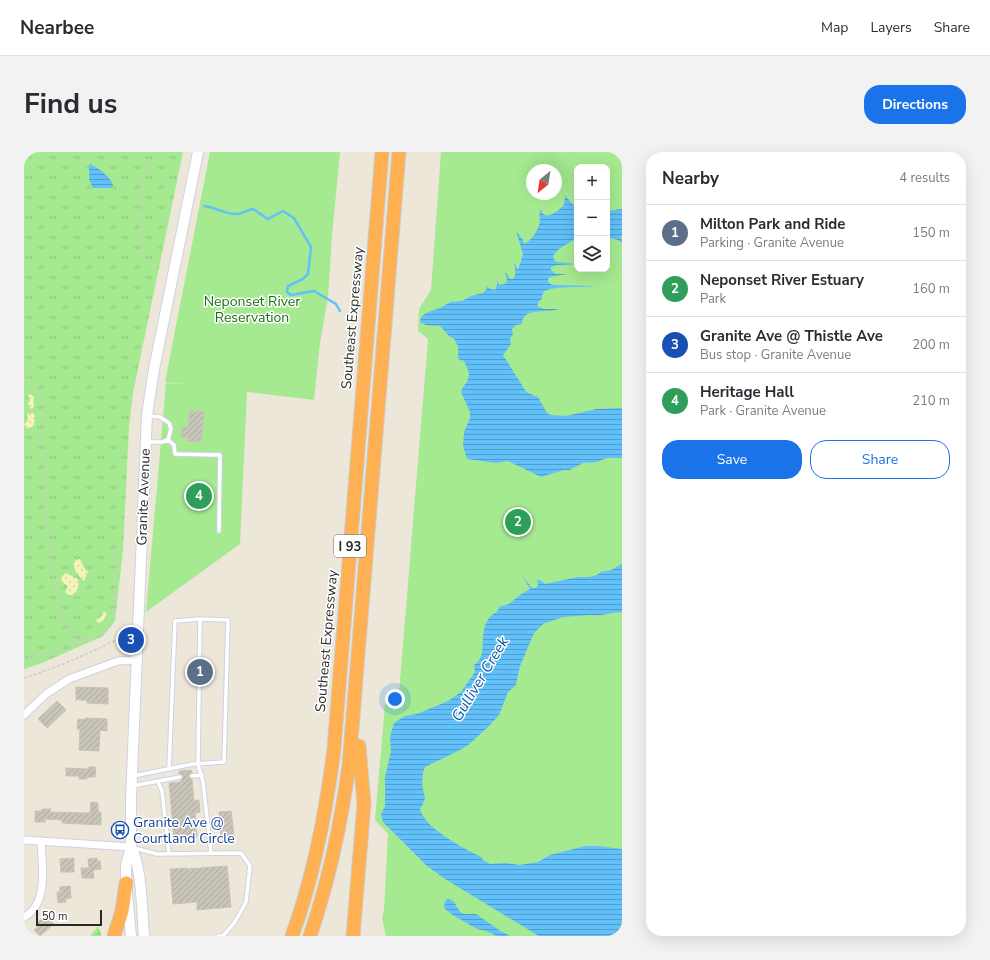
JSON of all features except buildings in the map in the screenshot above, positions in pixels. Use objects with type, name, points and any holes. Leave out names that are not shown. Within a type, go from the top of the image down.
[{"type":"highway","name":"Southeast Expressway","points":[[292,936],[303,903],[318,842],[326,804],[334,749],[382,152]]},
{"type":"highway","name":"I 93","points":[[299,936],[310,905],[325,844],[332,813],[341,750],[389,152]]},
{"type":"highway","name":"I 93","points":[[310,936],[324,891],[332,858],[349,765],[399,152]]},
{"type":"highway","name":"I 93","points":[[318,936],[332,893],[352,799],[358,746],[408,152]]},
{"type":"highway","points":[[353,936],[364,804],[358,746]]},
{"type":"highway","points":[[114,936],[122,911],[126,883]]},
{"type":"main road","name":"Granite Avenue","points":[[131,936],[126,883],[126,866],[131,847],[131,781],[147,415],[156,362],[198,152]]},
{"type":"main road","name":"Granite Avenue","points":[[131,847],[138,873],[144,936]]},
{"type":"street","points":[[24,715],[46,694],[69,679],[118,661],[136,660]]},
{"type":"street","points":[[24,840],[131,847]]},
{"type":"street","points":[[24,917],[30,914],[42,891],[41,840]]},
{"type":"lane","points":[[147,415],[160,417],[169,423],[171,429],[168,440]]},
{"type":"lane","points":[[145,442],[162,442],[168,440]]},
{"type":"lane","points":[[168,440],[174,445],[175,454],[220,455],[219,531]]},
{"type":"lane","points":[[200,619],[198,764],[202,775],[211,853]]},
{"type":"lane","points":[[131,781],[169,769],[198,764],[224,762],[228,620],[200,619],[176,621],[169,769]]},
{"type":"lane","points":[[192,776],[202,775]]},
{"type":"lane","points":[[131,781],[158,782],[180,777]]},
{"type":"lane","points":[[158,782],[162,791],[169,854]]},
{"type":"lane","points":[[131,847],[142,852],[157,854],[241,853],[250,866],[246,902],[235,922],[223,936],[218,936]]},
{"type":"path","points":[[141,245],[138,208],[141,185],[151,152]]},
{"type":"path","points":[[24,375],[36,386],[42,398],[42,446],[47,523],[52,568],[60,604],[69,635],[73,638],[84,640]]},
{"type":"path","points":[[24,661],[84,640],[107,629],[111,621],[114,600],[116,546]]},
{"type":"path","points":[[24,678],[94,652],[124,636]]},
{"type":"path","points":[[24,650],[37,656]]},
{"type":"green space","points":[[24,152],[183,152],[133,393],[129,427],[123,550],[115,621],[103,636],[42,663],[24,669]]},
{"type":"green space","name":"Neponset River Reservation","points":[[210,152],[340,152],[328,297],[320,343],[314,400],[247,392],[240,544],[146,612],[166,383],[183,384],[165,382]]},
{"type":"green space","points":[[441,152],[622,152],[622,936],[386,936],[382,918],[384,910],[388,834],[375,820],[385,704],[398,705],[428,339],[418,331],[419,309],[431,290]]},
{"type":"green space","points":[[98,926],[101,936],[90,936]]},
{"type":"sand","points":[[30,394],[34,397],[34,405],[33,408],[30,409],[28,404],[30,400],[28,396]]},
{"type":"sand","points":[[28,413],[33,413],[35,416],[34,426],[29,428],[25,427],[24,425],[28,420]]},
{"type":"sand","points":[[80,559],[84,568],[88,572],[84,581],[78,575],[74,567],[74,561]]},
{"type":"sand","points":[[66,573],[78,579],[78,588],[73,595],[68,595],[65,592],[68,586],[61,581],[62,576]]},
{"type":"sand","points":[[104,611],[107,614],[102,622],[98,623],[96,619],[101,617]]},
{"type":"water","points":[[90,164],[106,174],[113,184],[111,188],[93,188],[89,180]]},
{"type":"water","points":[[565,195],[574,205],[574,240],[558,250],[553,256],[557,262],[574,264],[557,265],[551,267],[551,270],[556,274],[567,274],[550,277],[548,281],[550,284],[554,285],[596,286],[546,290],[537,306],[544,309],[560,309],[527,314],[524,317],[522,324],[516,325],[512,329],[513,334],[510,339],[511,344],[503,355],[525,390],[528,393],[538,397],[547,413],[551,415],[566,416],[596,409],[622,408],[622,458],[607,458],[597,462],[583,463],[570,470],[564,470],[541,477],[508,461],[496,463],[467,459],[463,446],[464,432],[470,418],[470,412],[461,392],[467,382],[469,374],[468,370],[464,361],[458,359],[458,346],[454,339],[449,336],[440,326],[426,325],[420,322],[421,317],[426,313],[451,302],[462,301],[471,296],[483,293],[486,290],[486,285],[488,288],[495,290],[497,280],[499,285],[505,284],[507,281],[505,271],[510,279],[513,279],[515,273],[514,262],[518,270],[523,254],[516,231],[523,240],[524,244],[532,238],[538,228],[540,221],[539,213],[541,209],[545,215],[548,215],[552,214],[564,205]]},
{"type":"water","points":[[622,209],[622,236],[620,238],[622,242],[610,238],[610,211]]},
{"type":"water","name":"Gulliver Creek","points":[[622,564],[622,612],[563,617],[543,624],[534,633],[520,666],[516,685],[508,692],[499,715],[467,746],[425,767],[423,773],[422,784],[425,798],[420,809],[423,816],[446,837],[481,857],[490,864],[505,863],[520,865],[538,862],[550,855],[585,846],[622,849],[622,936],[539,936],[445,879],[427,866],[383,822],[381,815],[385,806],[385,777],[391,751],[390,737],[394,723],[405,716],[417,714],[448,701],[461,692],[475,672],[474,665],[478,662],[482,654],[483,635],[488,619],[499,609],[499,607],[509,604],[530,589],[522,575],[531,587],[536,588],[538,585],[537,580],[540,580],[545,584],[578,577],[589,577],[611,570]]},
{"type":"water","points":[[448,899],[454,902],[460,912],[464,914],[476,914],[510,936],[497,936],[477,929],[451,914],[444,908],[445,901]]},
{"type":"waterway","points":[[204,206],[234,214],[240,214],[253,209],[268,219],[283,211],[294,218],[311,247],[308,274],[303,279],[288,286],[287,292],[291,295],[314,291],[336,304],[340,311]]},
{"type":"place","name":"Heritage Hall","points":[[199,496]]},
{"type":"place","name":"Neponset River Estuary","points":[[518,522]]},
{"type":"place","name":"Granite Ave @ Thistle Ave","points":[[131,640]]},
{"type":"place","name":"Milton Park and Ride","points":[[200,672]]},
{"type":"place","name":"Granite Ave @ Courtland Circle","points":[[120,830]]}]
